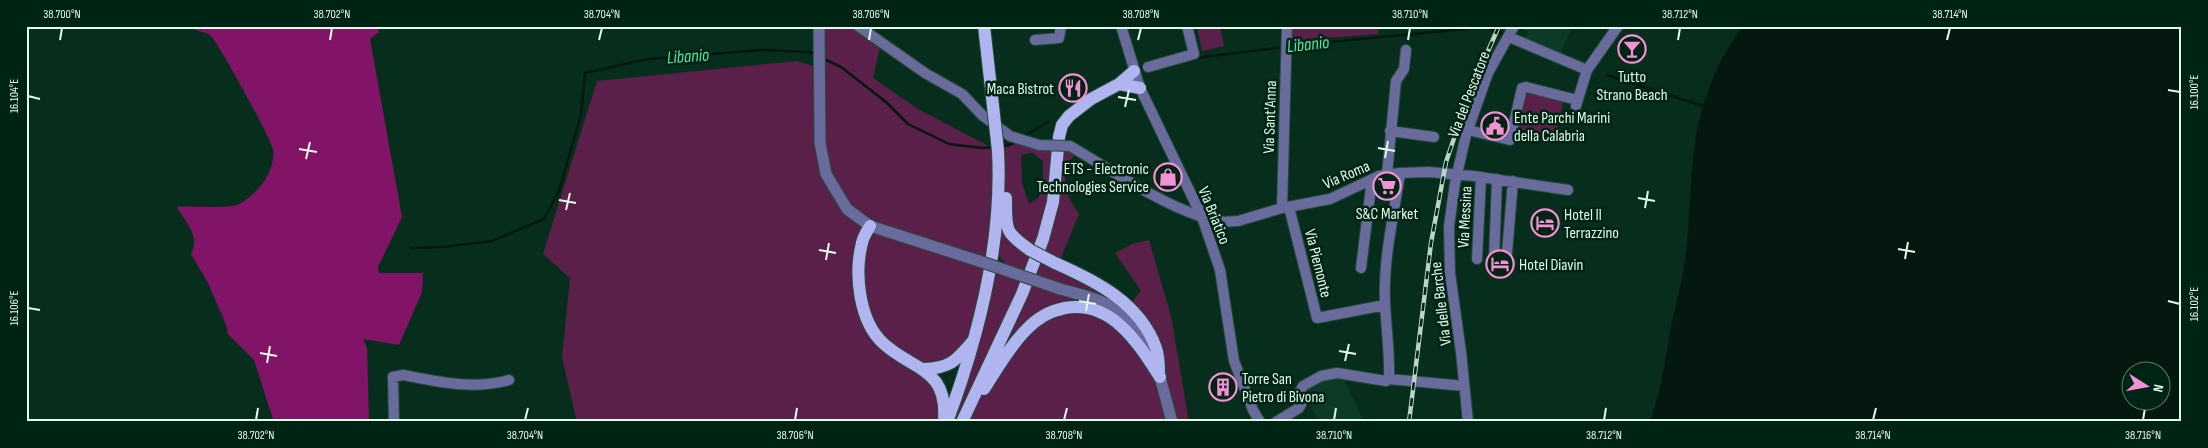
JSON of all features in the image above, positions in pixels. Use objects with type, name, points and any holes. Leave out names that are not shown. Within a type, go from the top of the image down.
[{"type":"main road","points":[[946,422],[965,376],[975,339],[992,258],[996,224],[1000,177],[984,26]]},
{"type":"main road","points":[[963,420],[1022,294],[1043,239],[1053,202],[1059,137],[1062,126],[1069,116],[1090,99],[1119,84],[1134,71]]},
{"type":"main road","points":[[1119,84],[1140,88]]},
{"type":"main road","points":[[1000,177],[1005,188],[1006,225],[1012,237],[1030,250],[1100,285],[1140,317],[1157,350],[1160,377]]},
{"type":"main road","points":[[870,226],[862,242],[859,275],[862,300],[870,327],[882,342],[900,357],[924,369],[942,392],[946,422]]},
{"type":"main road","points":[[963,420],[1025,330],[1042,316],[1056,310],[1072,307],[1088,308],[1111,317],[1132,336],[1160,377]]},
{"type":"main road","points":[[924,369],[949,365],[975,339]]},
{"type":"street","points":[[820,26],[820,143],[826,174],[847,209],[870,226],[1060,289],[1090,297],[1113,307],[1126,316],[1144,340],[1160,377],[1172,422]]},
{"type":"street","name":"Via Roma","points":[[858,26],[925,73],[962,94],[982,116],[1014,137],[1040,145],[1070,146],[1180,208],[1201,213],[1223,222],[1238,222],[1286,208],[1330,199],[1387,174],[1429,172],[1456,179],[1497,178],[1568,190]]},
{"type":"street","points":[[1035,40],[1059,38],[1061,26]]},
{"type":"street","name":"Via Briatico","points":[[1121,26],[1140,88],[1201,213],[1220,270],[1234,360],[1253,410],[1260,422]]},
{"type":"street","points":[[1148,67],[1194,54],[1187,26]]},
{"type":"street","name":"Via Sant'Anna","points":[[1286,208],[1287,26]]},
{"type":"street","name":"Via del Pescatore","points":[[1456,179],[1468,130],[1488,73],[1514,26]]},
{"type":"street","points":[[1468,130],[1510,140],[1522,88],[1526,87],[1577,103],[1587,70],[1618,26]]},
{"type":"street","points":[[1509,37],[1587,70]]},
{"type":"street","points":[[1387,174],[1396,81],[1404,69],[1406,50]]},
{"type":"street","points":[[1390,131],[1434,137]]},
{"type":"street","points":[[1390,378],[1385,305],[1389,244],[1400,173]]},
{"type":"street","name":"Via Messina","points":[[1477,259],[1481,177]]},
{"type":"street","points":[[1494,260],[1497,178]]},
{"type":"street","points":[[1361,268],[1372,179]]},
{"type":"street","name":"Via delle Barche","points":[[1456,179],[1449,226],[1450,273],[1468,422]]},
{"type":"street","points":[[1507,253],[1513,181]]},
{"type":"street","name":"Via Piemonte","points":[[1286,208],[1317,318],[1385,305]]},
{"type":"street","points":[[1276,422],[1299,408],[1302,402],[1299,393],[1303,386],[1321,376],[1337,372],[1386,381],[1390,378],[1464,386]]},
{"type":"street","points":[[394,422],[393,377],[403,375],[464,385],[490,385],[509,380]]},
{"type":"shaded area","points":[[189,26],[378,26],[379,32],[370,39],[402,217],[378,267],[379,273],[423,273],[422,292],[399,345],[363,339],[367,348],[369,422],[274,422],[254,360],[228,334],[227,327],[208,283],[191,254],[194,247],[193,235],[177,207],[220,207],[241,203],[254,193],[265,180],[272,165],[273,149],[215,41],[210,35]]},
{"type":"shaded area","points":[[820,26],[858,26],[881,42],[873,78],[918,109],[998,151],[1019,143],[1028,142],[1079,151],[1072,158],[1068,166],[1065,182],[1070,198],[1079,214],[1060,260],[1130,304],[1141,291],[1115,253],[1132,244],[1149,240],[1171,316],[1189,422],[947,422],[975,340],[937,368],[935,381],[944,422],[577,422],[562,357],[570,278],[543,254],[597,81],[797,61],[819,68]],"holes":[[[1033,153],[1043,161],[1043,175],[1039,197],[1029,204],[1022,183],[1021,156]],[[993,250],[1015,274],[1015,275],[989,275],[979,261]]]},
{"type":"shaded area","points":[[1197,26],[1220,26],[1224,46],[1202,51]]},
{"type":"shaded area","points":[[1287,26],[1378,26],[1378,34],[1286,41]]},
{"type":"shaded area","points":[[1522,26],[1572,26],[1560,55],[1524,40],[1528,32],[1521,29]]},
{"type":"shaded area","points":[[1744,26],[2182,26],[2182,422],[1644,422],[1651,418],[1658,395],[1683,273],[1698,124],[1709,89],[1724,56]]},
{"type":"shaded area","points":[[1522,88],[1564,97],[1556,135],[1511,139]]},
{"type":"shaded area","points":[[1342,376],[1364,422],[1319,422],[1305,392],[1306,389],[1329,377]]},
{"type":"waterway","name":"Libanio","points":[[1288,46],[1485,27],[1503,34]]},
{"type":"waterway","name":"Libanio","points":[[1196,58],[1283,47]]},
{"type":"waterway","name":"Libanio","points":[[411,248],[442,247],[492,241],[544,219],[559,191],[581,115],[585,73],[648,59],[762,50],[810,52],[815,54]]},
{"type":"waterway","name":"Libanio","points":[[822,58],[841,67],[886,102],[908,124],[949,144],[982,148],[994,147]]},
{"type":"waterway","name":"Libanio","points":[[1607,75],[1703,106]]},
{"type":"waterway","name":"Libanio","points":[[1024,136],[1048,122]]},
{"type":"waterway","name":"Libanio","points":[[1002,146],[1015,142]]},
{"type":"railway","points":[[1409,422],[1431,243],[1446,162],[1469,94],[1499,26]]},
{"type":"place","name":"Tutto Strano Beach","points":[[1632,49]]},
{"type":"place","name":"Maca Bistrot","points":[[1073,88]]},
{"type":"place","name":"Ente Parchi Marini della Calabria","points":[[1495,126]]},
{"type":"place","name":"ETS - Electronic Technologies Service","points":[[1168,177]]},
{"type":"place","name":"S&C Market","points":[[1387,186]]},
{"type":"place","name":"Hotel Il Terrazzino","points":[[1545,223]]},
{"type":"place","name":"Hotel Diavin","points":[[1500,264]]},
{"type":"place","name":"Torre San Pietro di Bivona","points":[[1223,387]]}]
